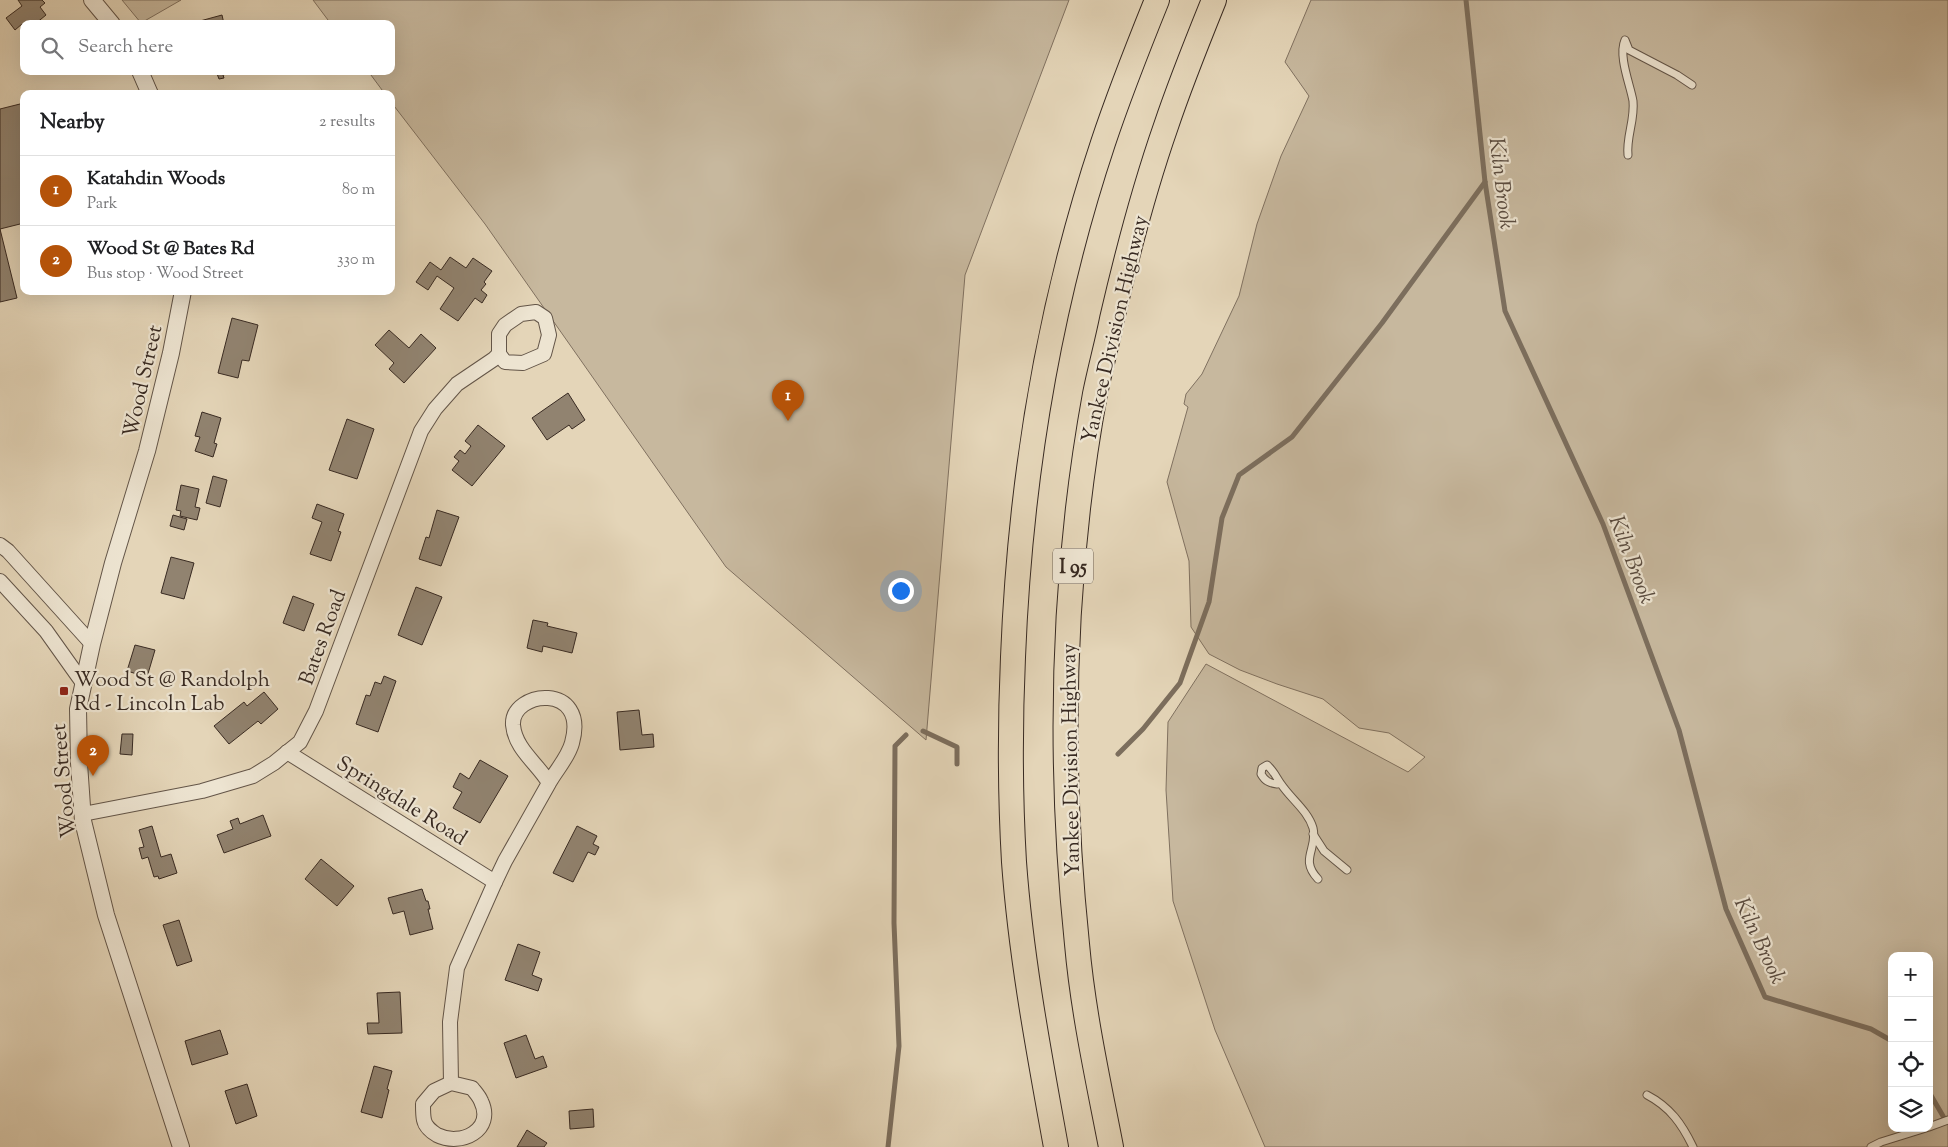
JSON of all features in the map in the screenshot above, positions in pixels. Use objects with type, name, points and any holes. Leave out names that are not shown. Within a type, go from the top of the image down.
[{"type":"highway","points":[[1056,1147],[1032,1016],[1014,861],[1010,714],[1015,594],[1027,479],[1040,388],[1059,301],[1082,212],[1103,142],[1157,0]]},
{"type":"highway","name":"Yankee Division Highway","points":[[1111,1147],[1090,1038],[1077,947],[1070,859],[1065,739],[1066,652],[1073,562],[1086,446],[1094,400],[1122,275],[1166,126],[1214,0]]},
{"type":"street","points":[[92,0],[109,20]]},
{"type":"street","points":[[142,75],[148,90]]},
{"type":"street","name":"Wood Street","points":[[181,1147],[106,915],[82,814],[78,709],[92,644],[147,451],[172,353],[182,295]]},
{"type":"street","name":"Bates Road","points":[[82,814],[202,791],[253,776],[300,742],[316,711],[421,431],[435,408],[457,384],[494,359],[498,354]]},
{"type":"street","points":[[0,545],[8,551],[92,644]]},
{"type":"street","points":[[0,581],[46,630],[83,683]]},
{"type":"street","points":[[451,1083],[450,1022],[457,968],[505,861],[569,751],[572,742],[574,719],[566,704],[554,698],[540,698],[529,702],[516,713],[513,725],[519,742],[528,758],[538,765],[549,783]]},
{"type":"street","name":"Springdale Road","points":[[287,752],[495,882]]},
{"type":"street","points":[[451,1083],[472,1088],[482,1100],[485,1114],[483,1124],[473,1136],[459,1142],[444,1140],[432,1132],[424,1121],[423,1104],[434,1091],[451,1083]]},
{"type":"lane","points":[[1628,155],[1627,147],[1633,108],[1625,72],[1622,45],[1625,40],[1630,50],[1677,74],[1692,85]]},
{"type":"lane","points":[[1277,784],[1270,784],[1265,779],[1261,774],[1262,768],[1267,765],[1275,772],[1282,785],[1308,818],[1313,833],[1324,851],[1347,870]]},
{"type":"lane","points":[[1313,833],[1309,857],[1311,872],[1318,879]]},
{"type":"lane","points":[[1647,1095],[1661,1102],[1672,1113],[1683,1126],[1693,1147]]},
{"type":"lane","points":[[1933,1126],[1948,1120]]},
{"type":"lane","points":[[1872,1147],[1881,1142],[1915,1132]]},
{"type":"shaded area","points":[[122,0],[181,0],[146,20],[139,20]]},
{"type":"shaded area","points":[[313,0],[1069,0],[965,275],[926,740],[726,567],[485,224],[395,107],[395,90],[382,90],[371,75],[395,75],[395,20],[328,20]]},
{"type":"shaded area","points":[[1311,0],[1948,0],[1948,1147],[1265,1147],[1215,1030],[1173,901],[1166,790],[1168,722],[1206,664],[1408,772],[1425,757],[1389,733],[1359,728],[1323,699],[1240,670],[1209,654],[1191,627],[1189,561],[1167,482],[1188,407],[1184,404],[1186,394],[1202,374],[1239,296],[1257,224],[1281,156],[1309,96],[1285,62]]},
{"type":"building","points":[[18,0],[42,0],[45,3],[40,7],[46,15],[40,20],[20,20],[20,26],[15,30],[6,18],[22,6]]},
{"type":"building","points":[[222,15],[223,20],[204,20]]},
{"type":"building","points":[[218,75],[223,75],[224,78],[219,79]]},
{"type":"building","points":[[20,104],[20,224],[0,229],[0,109]]},
{"type":"building","points":[[0,229],[17,298],[0,302]]},
{"type":"building","points":[[450,257],[466,268],[473,258],[492,271],[481,290],[487,295],[482,303],[475,298],[458,321],[440,309],[454,288],[437,276],[428,290],[416,282],[430,262],[441,270]]},
{"type":"building","points":[[232,318],[258,325],[249,361],[242,360],[238,378],[218,373]]},
{"type":"building","points":[[389,330],[409,348],[421,334],[436,348],[404,383],[389,369],[394,363],[375,345]]},
{"type":"building","points":[[568,393],[585,420],[572,429],[569,425],[547,440],[532,418]]},
{"type":"building","points":[[202,412],[221,418],[214,443],[217,444],[213,457],[195,451],[200,437],[195,436]]},
{"type":"building","points":[[347,419],[374,429],[357,479],[329,470]]},
{"type":"building","points":[[478,425],[505,446],[472,486],[452,470],[459,461],[454,457],[460,450],[465,454],[471,446],[465,441]]},
{"type":"building","points":[[213,476],[227,480],[220,507],[206,503]]},
{"type":"building","points":[[181,485],[199,489],[195,507],[200,508],[197,520],[180,516],[181,511],[176,510]]},
{"type":"building","points":[[317,504],[344,514],[338,531],[341,532],[331,561],[310,554],[322,522],[312,518]]},
{"type":"building","points":[[437,510],[459,517],[441,566],[419,559],[426,537],[429,538]]},
{"type":"building","points":[[173,515],[187,519],[184,530],[170,526]]},
{"type":"building","points":[[171,557],[194,563],[184,599],[161,593]]},
{"type":"building","points":[[416,587],[442,597],[422,645],[398,635]]},
{"type":"building","points":[[293,596],[314,604],[304,631],[283,623]]},
{"type":"building","points":[[533,620],[548,623],[547,626],[577,633],[572,653],[543,646],[542,652],[527,648]]},
{"type":"building","points":[[135,645],[155,650],[147,677],[127,671]]},
{"type":"building","points":[[384,676],[396,681],[378,732],[356,724],[366,695],[370,696],[375,682],[381,684]]},
{"type":"building","points":[[264,692],[278,709],[261,724],[258,721],[229,744],[214,726],[244,702],[247,706]]},
{"type":"building","points":[[639,710],[642,735],[653,734],[654,747],[620,750],[617,712]]},
{"type":"building","points":[[122,734],[133,734],[132,755],[120,754]]},
{"type":"building","points":[[480,760],[508,776],[480,823],[453,808],[462,792],[453,787],[460,773],[469,779]]},
{"type":"building","points":[[263,815],[271,836],[224,853],[217,835],[233,829],[230,821],[238,818],[240,824]]},
{"type":"building","points":[[152,826],[161,857],[171,854],[177,873],[159,879],[158,876],[154,877],[148,857],[142,859],[139,848],[144,847],[139,830]]},
{"type":"building","points":[[577,826],[597,836],[593,844],[599,847],[595,855],[588,852],[573,882],[553,873]]},
{"type":"building","points":[[321,859],[354,886],[337,906],[305,879]]},
{"type":"building","points":[[422,889],[426,901],[428,901],[433,929],[410,935],[404,911],[393,914],[388,898]]},
{"type":"building","points":[[179,920],[192,961],[177,966],[163,925]]},
{"type":"building","points":[[518,944],[540,952],[532,975],[542,979],[538,991],[505,980]]},
{"type":"building","points":[[400,992],[402,1033],[368,1034],[367,1023],[379,1023],[377,993]]},
{"type":"building","points":[[220,1030],[228,1054],[192,1065],[185,1041]]},
{"type":"building","points":[[526,1035],[535,1059],[543,1056],[547,1067],[516,1078],[504,1043]]},
{"type":"building","points":[[374,1066],[392,1071],[382,1118],[361,1112]]},
{"type":"building","points":[[247,1084],[257,1116],[236,1124],[225,1091]]},
{"type":"building","points":[[593,1109],[594,1127],[570,1129],[569,1111]]},
{"type":"building","points":[[527,1130],[547,1143],[544,1147],[517,1147]]},
{"type":"waterway","name":"Kiln Brook","points":[[1466,0],[1485,182],[1505,311],[1603,524],[1679,730],[1726,909],[1765,997],[1871,1029],[1888,1039]]},
{"type":"waterway","points":[[1118,754],[1143,729],[1180,683],[1209,602],[1222,518],[1239,475],[1292,437],[1382,323],[1485,182]]},
{"type":"waterway","points":[[923,731],[957,747],[957,764]]},
{"type":"waterway","points":[[888,1147],[899,1046],[894,923],[895,746],[906,735]]},
{"type":"waterway","name":"Kiln Brook","points":[[1933,1099],[1943,1116]]},
{"type":"place","name":"Katahdin Woods","points":[[788,421]]},
{"type":"place","name":"Wood St @ Randolph Rd - Lincoln Lab","points":[[64,691]]},
{"type":"place","name":"Wood St @ Bates Rd","points":[[93,776]]}]
